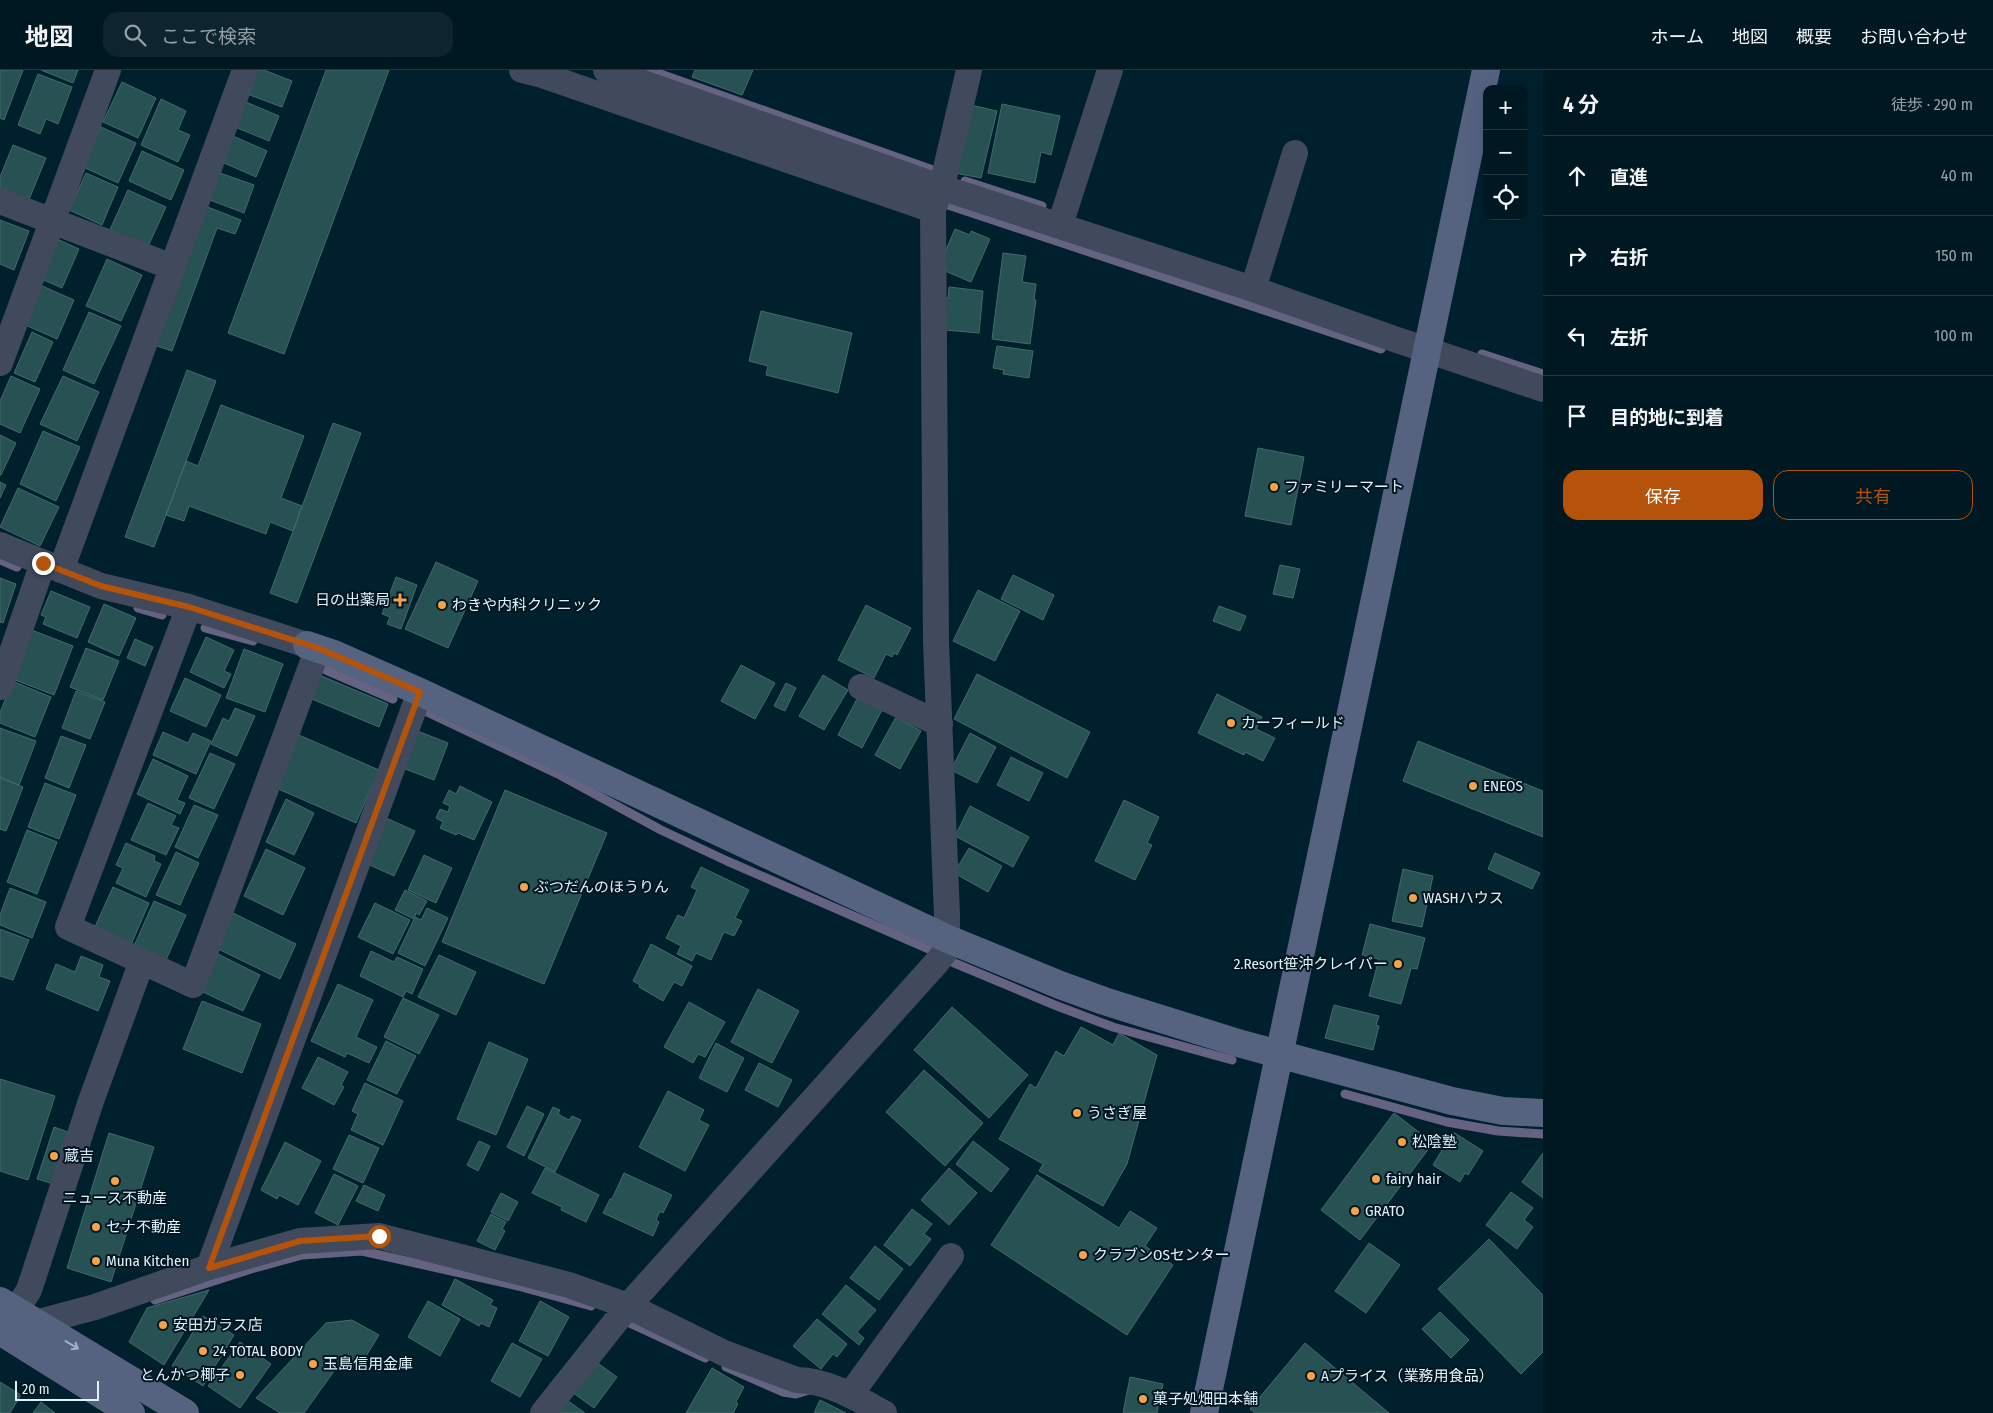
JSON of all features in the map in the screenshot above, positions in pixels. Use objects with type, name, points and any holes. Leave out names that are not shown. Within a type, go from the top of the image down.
[{"type":"street","points":[[0,363],[108,70]]},
{"type":"street","points":[[0,687],[52,566],[172,267],[245,70]]},
{"type":"street","points":[[522,70],[936,200],[1060,225],[1543,389]]},
{"type":"street","points":[[606,70],[936,200]]},
{"type":"street","points":[[544,1413],[622,1314],[947,949],[936,642],[936,200],[944,177],[969,70]]},
{"type":"street","points":[[1060,225],[1110,70]]},
{"type":"street","points":[[1204,1413],[1486,70]]},
{"type":"street","points":[[1253,289],[1295,152]]},
{"type":"street","points":[[0,201],[172,267]]},
{"type":"street","points":[[0,545],[101,586],[189,607],[312,646],[420,692],[948,939],[1104,1001],[1238,1043],[1279,1052],[1452,1101],[1503,1111],[1543,1113]]},
{"type":"street","points":[[189,607],[68,927],[193,985],[312,646]]},
{"type":"street","points":[[862,687],[940,724]]},
{"type":"street","points":[[209,1268],[420,692]]},
{"type":"street","points":[[9,1322],[29,1290],[91,1101],[142,961]]},
{"type":"street","points":[[9,1322],[95,1307],[209,1268],[300,1241],[379,1236],[569,1285],[622,1314],[797,1380],[809,1380],[831,1386],[884,1413]]},
{"type":"street","points":[[850,1395],[951,1256]]},
{"type":"street","points":[[9,1322],[131,1413]]},
{"type":"street","points":[[9,1322],[185,1413]]},
{"type":"building","points":[[0,70],[23,70],[4,120],[0,118]]},
{"type":"building","points":[[41,70],[78,70],[73,83]]},
{"type":"building","points":[[257,70],[264,70],[292,81],[282,107],[247,94]]},
{"type":"building","points":[[326,70],[389,70],[284,354],[228,333]]},
{"type":"building","points":[[695,70],[753,70],[742,95],[692,77]]},
{"type":"building","points":[[38,74],[72,87],[58,124],[46,119],[40,134],[18,125]]},
{"type":"building","points":[[122,82],[156,98],[138,138],[103,122]]},
{"type":"building","points":[[161,99],[186,111],[178,130],[190,135],[178,162],[141,145]]},
{"type":"building","points":[[246,102],[279,116],[269,141],[235,127]]},
{"type":"building","points":[[1002,104],[1060,116],[1051,155],[1041,152],[1035,183],[988,173]]},
{"type":"building","points":[[971,105],[997,111],[981,178],[955,173]]},
{"type":"building","points":[[101,127],[136,143],[118,183],[83,167]]},
{"type":"building","points":[[233,136],[267,151],[256,177],[222,162]]},
{"type":"building","points":[[13,145],[46,158],[28,202],[0,191],[0,177]]},
{"type":"building","points":[[142,151],[184,170],[171,200],[129,181]]},
{"type":"building","points":[[86,173],[118,187],[102,225],[69,210]]},
{"type":"building","points":[[220,173],[254,185],[244,213],[210,200]]},
{"type":"building","points":[[128,190],[166,207],[146,251],[108,234]]},
{"type":"building","points":[[205,206],[241,220],[235,234],[217,228],[172,351],[154,345]]},
{"type":"building","points":[[0,220],[29,231],[14,270],[0,264]]},
{"type":"building","points":[[955,229],[970,235],[971,231],[990,239],[971,282],[938,268]]},
{"type":"building","points":[[57,239],[79,249],[62,288],[39,278]]},
{"type":"building","points":[[1003,253],[1026,256],[1022,282],[1036,284],[1034,300],[1036,300],[1030,344],[992,339]]},
{"type":"building","points":[[107,259],[142,275],[121,321],[86,306]]},
{"type":"building","points":[[40,285],[74,300],[57,339],[23,324]]},
{"type":"building","points":[[949,287],[983,291],[979,333],[945,330],[945,298],[948,298]]},
{"type":"building","points":[[761,311],[852,333],[838,393],[766,375],[768,366],[749,361]]},
{"type":"building","points":[[89,312],[121,326],[94,384],[63,370]]},
{"type":"building","points":[[32,332],[53,342],[35,382],[14,373]]},
{"type":"building","points":[[997,346],[1033,351],[1029,378],[1003,374],[1004,370],[993,368]]},
{"type":"building","points":[[187,370],[216,381],[154,547],[125,537]]},
{"type":"building","points":[[11,376],[40,389],[20,433],[0,424],[0,401]]},
{"type":"building","points":[[63,376],[99,392],[77,441],[40,424]]},
{"type":"building","points":[[221,405],[304,436],[281,498],[302,506],[293,531],[270,522],[266,534],[189,506],[184,521],[166,515],[186,461],[198,466]]},
{"type":"building","points":[[333,423],[361,433],[297,603],[270,593]]},
{"type":"building","points":[[43,431],[80,447],[56,501],[20,484]]},
{"type":"building","points":[[0,435],[16,443],[1,475],[0,475]]},
{"type":"building","name":"ファミリーマート","points":[[1258,448],[1304,457],[1291,525],[1245,516]]},
{"type":"building","points":[[0,482],[6,485],[0,498]]},
{"type":"building","points":[[18,488],[59,507],[40,546],[0,527]]},
{"type":"building","name":"わきや内科クリニック","points":[[436,562],[478,581],[448,648],[405,629]]},
{"type":"building","points":[[1280,565],[1300,569],[1293,598],[1273,594]]},
{"type":"building","points":[[1013,575],[1054,595],[1043,620],[1001,599]]},
{"type":"building","name":"日の出薬局","points":[[396,577],[417,585],[401,629],[387,624],[390,617],[382,614]]},
{"type":"building","points":[[0,578],[16,584],[3,623],[0,622]]},
{"type":"building","points":[[978,590],[1020,611],[995,661],[953,641]]},
{"type":"building","points":[[51,591],[90,607],[77,638],[43,624],[46,617],[41,615]]},
{"type":"building","points":[[104,604],[136,618],[119,656],[88,642]]},
{"type":"building","points":[[866,605],[911,628],[897,655],[894,653],[892,657],[886,654],[874,678],[838,660]]},
{"type":"building","points":[[1219,606],[1246,616],[1240,631],[1213,621]]},
{"type":"building","points":[[29,629],[73,646],[54,695],[10,678]]},
{"type":"building","points":[[206,637],[234,650],[224,671],[231,674],[224,688],[190,672]]},
{"type":"building","points":[[135,639],[153,647],[145,666],[127,658]]},
{"type":"building","points":[[86,648],[119,661],[103,700],[70,687]]},
{"type":"building","points":[[244,649],[283,664],[265,712],[226,698]]},
{"type":"building","points":[[741,665],[775,683],[755,719],[721,701]]},
{"type":"building","points":[[317,674],[388,704],[379,727],[307,697]]},
{"type":"building","points":[[977,674],[1090,732],[1067,778],[954,719]]},
{"type":"building","points":[[823,675],[848,690],[824,730],[799,716]]},
{"type":"building","points":[[185,678],[221,695],[206,727],[170,711]]},
{"type":"building","points":[[12,681],[51,697],[35,737],[0,723],[0,713]]},
{"type":"building","points":[[786,683],[796,688],[785,711],[774,706]]},
{"type":"building","points":[[76,691],[105,702],[90,739],[62,728]]},
{"type":"building","name":"カーフィールド","points":[[1217,694],[1262,717],[1256,729],[1275,738],[1263,761],[1245,752],[1244,755],[1198,733]]},
{"type":"building","points":[[858,697],[882,710],[862,748],[838,735]]},
{"type":"building","points":[[235,708],[255,716],[237,756],[211,744],[223,718],[229,721]]},
{"type":"building","points":[[896,717],[921,731],[900,769],[875,755]]},
{"type":"building","points":[[0,728],[36,741],[19,785],[0,777]]},
{"type":"building","points":[[415,730],[448,743],[434,780],[400,767]]},
{"type":"building","points":[[163,732],[188,743],[193,733],[211,741],[196,774],[153,755]]},
{"type":"building","points":[[970,733],[996,747],[977,783],[951,770]]},
{"type":"building","points":[[299,735],[379,770],[356,823],[276,788]]},
{"type":"building","points":[[61,736],[86,745],[69,788],[45,778]]},
{"type":"building","name":"ENEOS","points":[[1418,741],[1543,791],[1543,837],[1403,781]]},
{"type":"building","points":[[210,753],[235,764],[214,809],[189,798]]},
{"type":"building","points":[[1011,757],[1043,773],[1029,801],[997,785]]},
{"type":"building","points":[[153,759],[188,776],[177,800],[185,803],[180,814],[137,794]]},
{"type":"building","points":[[0,778],[23,787],[6,831],[0,829]]},
{"type":"building","points":[[45,783],[76,795],[59,839],[28,827]]},
{"type":"building","points":[[460,786],[492,802],[474,840],[440,828],[443,822],[436,818],[440,809],[448,812],[450,806],[443,803],[449,790],[456,794]]},
{"type":"building","name":"ぶつだんのほうりん","points":[[505,790],[607,833],[544,984],[442,942]]},
{"type":"building","points":[[286,799],[314,813],[294,855],[266,842]]},
{"type":"building","points":[[1124,800],[1159,817],[1147,843],[1152,845],[1135,880],[1095,861]]},
{"type":"building","points":[[148,803],[176,816],[171,825],[179,828],[166,855],[131,840]]},
{"type":"building","points":[[194,805],[218,815],[198,858],[175,847]]},
{"type":"building","points":[[970,806],[1029,837],[1013,867],[955,836]]},
{"type":"building","points":[[384,817],[415,831],[394,876],[363,862]]},
{"type":"building","points":[[27,830],[57,842],[37,894],[7,882]]},
{"type":"building","points":[[126,843],[155,856],[154,861],[161,864],[146,897],[116,883],[123,868],[116,865]]},
{"type":"building","points":[[969,848],[1002,866],[988,892],[954,873]]},
{"type":"building","points":[[266,849],[305,868],[283,915],[244,896]]},
{"type":"building","points":[[176,852],[199,863],[180,905],[156,895]]},
{"type":"building","points":[[1495,853],[1540,873],[1532,889],[1488,869]]},
{"type":"building","points":[[424,855],[452,868],[436,903],[408,890]]},
{"type":"building","points":[[701,867],[749,890],[735,918],[742,921],[734,936],[724,932],[711,960],[696,953],[692,961],[677,954],[681,946],[666,938],[678,915],[684,918],[697,890],[691,887]]},
{"type":"building","name":"WASHハウス","points":[[1403,869],[1433,876],[1422,927],[1392,921]]},
{"type":"building","points":[[113,887],[149,903],[131,945],[94,929]]},
{"type":"building","points":[[10,888],[46,902],[32,938],[0,925],[0,915]]},
{"type":"building","points":[[405,890],[427,901],[419,915],[416,913],[414,919],[395,910]]},
{"type":"building","points":[[154,901],[186,915],[166,960],[134,946]]},
{"type":"building","points":[[375,903],[410,920],[393,954],[358,937]]},
{"type":"building","points":[[427,908],[448,918],[425,966],[398,953],[415,917],[421,920]]},
{"type":"building","points":[[233,913],[296,944],[280,979],[216,948]]},
{"type":"building","name":"2.Resort笹沖クレイバー","points":[[1370,924],[1425,938],[1417,969],[1411,968],[1401,1004],[1369,996],[1379,959],[1362,955]]},
{"type":"building","points":[[0,929],[29,940],[13,980],[0,976]]},
{"type":"building","points":[[651,944],[692,966],[682,986],[674,982],[663,1001],[639,987],[640,985],[633,981]]},
{"type":"building","points":[[371,951],[394,962],[397,957],[423,969],[412,994],[406,991],[403,997],[360,976]]},
{"type":"building","points":[[218,954],[260,975],[243,1011],[201,991]]},
{"type":"building","points":[[439,955],[476,972],[456,1015],[418,997]]},
{"type":"building","points":[[81,956],[103,965],[99,977],[110,981],[98,1011],[46,989],[56,964],[75,972]]},
{"type":"building","points":[[338,984],[373,1000],[356,1037],[377,1047],[369,1063],[347,1053],[345,1057],[311,1041]]},
{"type":"building","points":[[758,989],[799,1011],[772,1063],[731,1042]]},
{"type":"building","points":[[403,998],[439,1015],[419,1054],[384,1037]]},
{"type":"building","points":[[202,1001],[261,1024],[242,1073],[183,1049]]},
{"type":"building","points":[[689,1002],[725,1022],[705,1057],[698,1054],[693,1063],[664,1047]]},
{"type":"building","points":[[1334,1005],[1379,1016],[1376,1025],[1379,1026],[1373,1050],[1325,1038]]},
{"type":"building","points":[[952,1007],[1028,1075],[989,1118],[914,1050]]},
{"type":"building","name":"うさぎ屋","points":[[1081,1027],[1113,1045],[1119,1033],[1157,1055],[1127,1164],[1103,1206],[1039,1171],[1043,1164],[999,1139],[1030,1084],[1036,1088],[1056,1051],[1064,1056]]},
{"type":"building","points":[[386,1041],[416,1056],[397,1094],[367,1080]]},
{"type":"building","points":[[489,1042],[528,1059],[496,1135],[457,1119]]},
{"type":"building","points":[[716,1043],[744,1058],[727,1092],[699,1078]]},
{"type":"building","points":[[318,1057],[348,1072],[341,1085],[344,1087],[334,1105],[302,1088]]},
{"type":"building","points":[[759,1063],[792,1080],[778,1107],[745,1090]]},
{"type":"building","points":[[924,1070],[983,1123],[945,1166],[886,1112]]},
{"type":"building","points":[[0,1079],[55,1096],[28,1180],[0,1171]]},
{"type":"building","points":[[365,1083],[403,1101],[383,1145],[351,1130],[358,1114],[352,1111]]},
{"type":"building","points":[[668,1091],[704,1110],[699,1120],[709,1125],[685,1171],[639,1147]]},
{"type":"building","points":[[527,1106],[544,1114],[524,1156],[507,1147]]},
{"type":"building","points":[[553,1107],[560,1110],[558,1114],[569,1120],[572,1116],[581,1120],[555,1172],[528,1158]]},
{"type":"building","points":[[1394,1113],[1433,1143],[1360,1240],[1321,1210]]},
{"type":"building","name":"蔵吉","points":[[54,1127],[71,1133],[54,1184],[37,1179]]},
{"type":"building","points":[[1453,1132],[1483,1151],[1468,1175],[1465,1173],[1460,1182],[1433,1165]]},
{"type":"building","points":[[109,1133],[154,1147],[111,1282],[67,1268]]},
{"type":"building","points":[[349,1135],[379,1148],[363,1183],[333,1169]]},
{"type":"building","points":[[479,1141],[490,1146],[478,1171],[467,1165]]},
{"type":"building","points":[[973,1141],[1009,1169],[991,1192],[956,1164]]},
{"type":"building","points":[[285,1142],[321,1161],[298,1205],[279,1195],[277,1199],[261,1190]]},
{"type":"building","points":[[1543,1153],[1543,1198],[1522,1182]]},
{"type":"building","points":[[545,1168],[599,1195],[586,1222],[561,1210],[562,1207],[532,1193]]},
{"type":"building","points":[[949,1168],[977,1193],[949,1225],[921,1200]]},
{"type":"building","points":[[624,1173],[672,1195],[663,1213],[660,1211],[656,1220],[659,1222],[653,1236],[603,1213]]},
{"type":"building","points":[[334,1174],[358,1186],[338,1225],[315,1213]]},
{"type":"building","name":"クラブンOSセンター","points":[[1037,1175],[1119,1228],[1130,1211],[1157,1228],[1145,1246],[1173,1265],[1127,1335],[991,1245]]},
{"type":"building","points":[[364,1185],[385,1195],[378,1211],[356,1201]]},
{"type":"building","points":[[1511,1192],[1533,1208],[1524,1220],[1533,1227],[1517,1249],[1486,1225]]},
{"type":"building","points":[[501,1193],[518,1202],[508,1221],[491,1212]]},
{"type":"building","points":[[912,1209],[932,1224],[924,1234],[931,1239],[910,1266],[884,1245]]},
{"type":"building","points":[[491,1214],[506,1222],[502,1229],[505,1231],[495,1250],[477,1241]]},
{"type":"building","points":[[1489,1239],[1543,1295],[1543,1352],[1521,1374],[1438,1289]]},
{"type":"building","points":[[1369,1243],[1400,1265],[1366,1313],[1335,1291]]},
{"type":"building","points":[[875,1246],[903,1269],[879,1300],[850,1278]]},
{"type":"building","points":[[455,1279],[493,1300],[490,1305],[497,1308],[489,1327],[481,1323],[479,1326],[442,1305]]},
{"type":"building","points":[[846,1285],[876,1310],[857,1332],[864,1338],[859,1345],[822,1314]]},
{"type":"building","name":"安田ガラス店","points":[[209,1290],[164,1365],[129,1342],[147,1308]]},
{"type":"building","points":[[428,1301],[460,1319],[440,1356],[408,1337]]},
{"type":"building","points":[[540,1301],[569,1317],[548,1356],[519,1341]]},
{"type":"building","points":[[1440,1312],[1469,1340],[1451,1358],[1422,1329]]},
{"type":"building","name":"24 TOTAL BODY","points":[[203,1316],[234,1335],[203,1386],[172,1366]]},
{"type":"building","points":[[817,1319],[847,1344],[837,1357],[833,1354],[821,1369],[793,1346]]},
{"type":"building","name":"玉島信用金庫","points":[[352,1320],[379,1335],[358,1369],[342,1360],[304,1413],[280,1413],[256,1398],[326,1323]]},
{"type":"building","name":"とんかつ椰子","points":[[240,1342],[271,1364],[240,1408],[208,1386]]},
{"type":"building","points":[[512,1343],[542,1359],[520,1397],[491,1381]]},
{"type":"building","name":"Aプライス（業務用食品）","points":[[1305,1343],[1389,1413],[1255,1413],[1250,1409]]},
{"type":"building","points":[[595,1361],[617,1377],[594,1408],[572,1392]]},
{"type":"building","points":[[712,1368],[744,1387],[736,1402],[738,1404],[733,1413],[686,1413]]},
{"type":"building","name":"菓子処畑田本舗","points":[[1130,1377],[1163,1384],[1157,1413],[1123,1413]]},
{"type":"building","points":[[0,1382],[21,1395],[10,1413],[0,1413]]},
{"type":"building","points":[[564,1398],[585,1413],[553,1413]]},
{"type":"building","points":[[820,1400],[846,1413],[814,1413]]},
{"type":"building","points":[[41,1402],[55,1413],[33,1413]]},
{"type":"waterway","points":[[649,70],[933,170]]},
{"type":"waterway","points":[[965,181],[1042,206]]},
{"type":"waterway","points":[[939,202],[1381,349]]},
{"type":"waterway","points":[[1482,354],[1543,374]]},
{"type":"waterway","points":[[0,560],[17,567]]},
{"type":"waterway","points":[[138,608],[162,615]]},
{"type":"waterway","points":[[205,628],[253,641]]},
{"type":"waterway","points":[[326,670],[393,699]]},
{"type":"waterway","points":[[425,711],[560,775],[661,830],[727,861],[929,949]]},
{"type":"waterway","points":[[952,962],[1113,1027],[1232,1060]]},
{"type":"waterway","points":[[1345,1094],[1447,1122],[1498,1131],[1543,1134]]},
{"type":"waterway","points":[[155,1300],[251,1269],[302,1255],[362,1251],[518,1286],[591,1306]]},
{"type":"waterway","points":[[621,1319],[705,1358]]},
{"type":"waterway","points":[[726,1367],[783,1392],[796,1394],[809,1390]]},
{"type":"place","name":"ファミリーマート","points":[[1274,487]]},
{"type":"place","name":"日の出薬局","points":[[400,600]]},
{"type":"place","name":"わきや内科クリニック","points":[[442,605]]},
{"type":"place","name":"カーフィールド","points":[[1231,723]]},
{"type":"place","name":"ENEOS","points":[[1473,786]]},
{"type":"place","name":"ぶつだんのほうりん","points":[[524,887]]},
{"type":"place","name":"WASHハウス","points":[[1413,898]]},
{"type":"place","name":"2.Resort笹沖クレイバー","points":[[1398,964]]},
{"type":"place","name":"うさぎ屋","points":[[1077,1113]]},
{"type":"place","name":"松陰塾","points":[[1402,1142]]},
{"type":"place","name":"蔵吉","points":[[54,1156]]},
{"type":"place","name":"fairy hair","points":[[1376,1179]]},
{"type":"place","name":"ニュース不動産","points":[[115,1181]]},
{"type":"place","name":"GRATO","points":[[1355,1211]]},
{"type":"place","name":"セナ不動産","points":[[96,1227]]},
{"type":"place","name":"クラブンOSセンター","points":[[1083,1255]]},
{"type":"place","name":"Muna Kitchen","points":[[96,1261]]},
{"type":"place","name":"安田ガラス店","points":[[163,1325]]},
{"type":"place","name":"24 TOTAL BODY","points":[[203,1351]]},
{"type":"place","name":"玉島信用金庫","points":[[313,1364]]},
{"type":"place","name":"とんかつ椰子","points":[[240,1375]]},
{"type":"place","name":"Aプライス（業務用食品）","points":[[1311,1376]]},
{"type":"place","name":"菓子処畑田本舗","points":[[1143,1399]]},
{"type":"route","points":[[43,563],[101,586],[189,607],[318,648],[420,692],[209,1268],[300,1241],[379,1236]]}]
